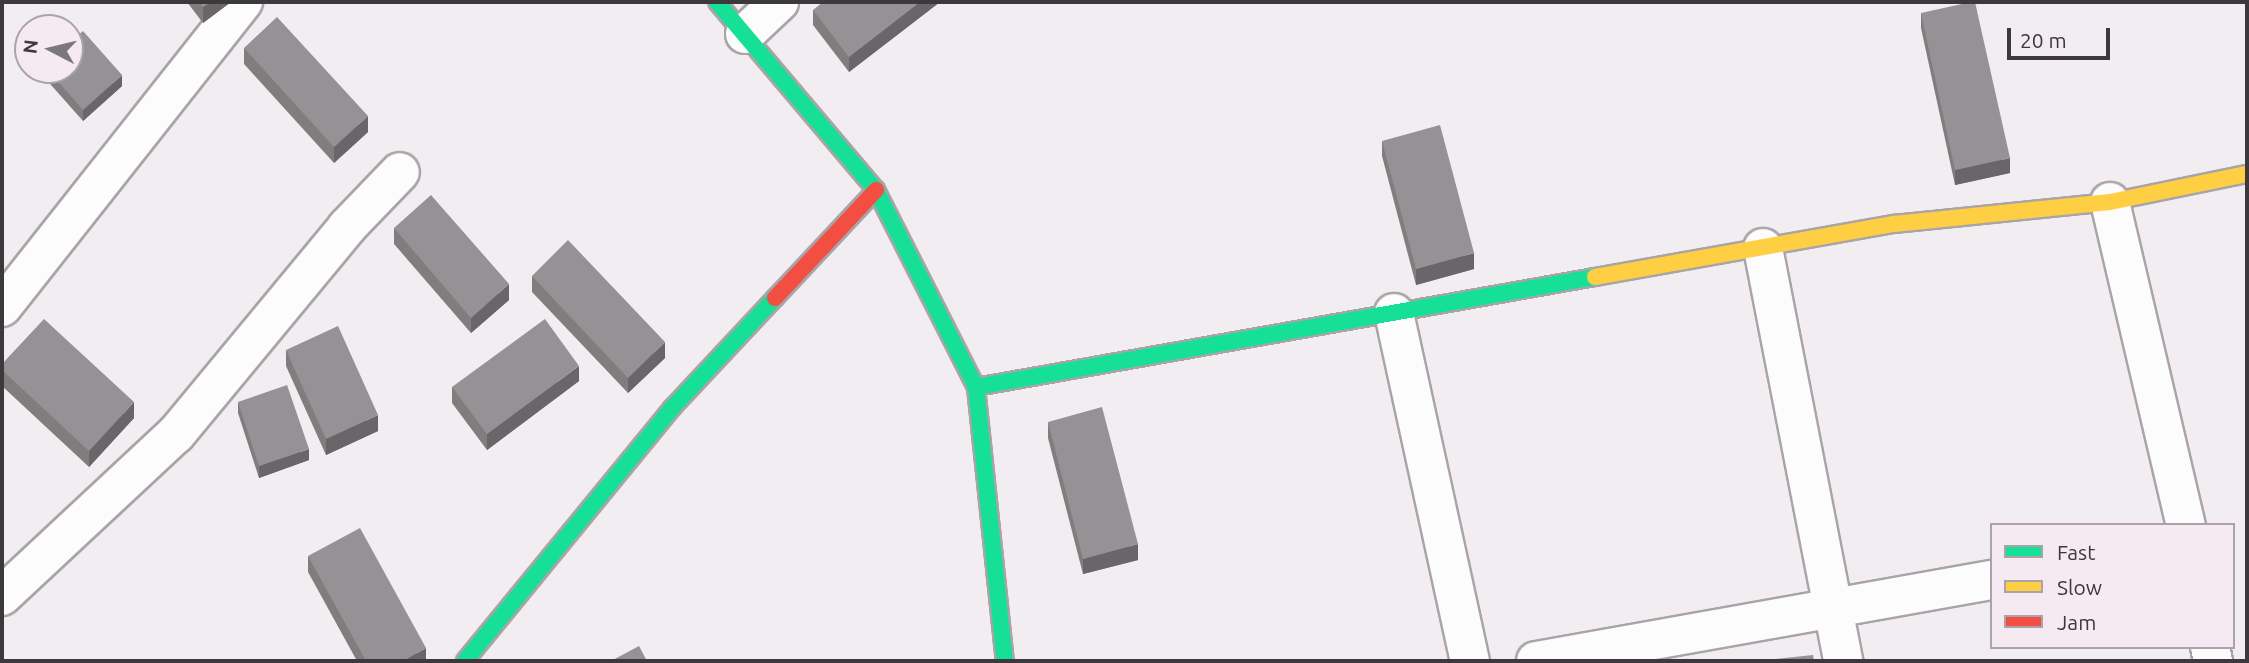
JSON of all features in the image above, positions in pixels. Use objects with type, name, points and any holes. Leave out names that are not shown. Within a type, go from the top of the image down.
[{"type":"street","points":[[2,307],[243,2]]},
{"type":"street","points":[[717,2],[876,190],[976,387],[1005,661]]},
{"type":"street","points":[[745,34],[779,2]]},
{"type":"street","points":[[2,596],[176,434],[347,227],[400,172]]},
{"type":"street","points":[[976,387],[1894,224],[2110,202],[2247,174]]},
{"type":"street","points":[[464,661],[672,408],[876,190]]},
{"type":"street","points":[[2110,202],[2186,523]]},
{"type":"street","points":[[1763,248],[1843,661]]},
{"type":"street","points":[[1394,313],[1470,661]]},
{"type":"street","points":[[1536,661],[1833,611],[1990,580]]},
{"type":"building","points":[[823,2],[920,2],[849,57],[813,10]]},
{"type":"building","points":[[1975,2],[2010,158],[1955,170],[1921,13]]},
{"type":"building","points":[[277,17],[368,116],[334,147],[244,48]]},
{"type":"building","points":[[84,32],[122,75],[83,110],[60,84],[84,84]]},
{"type":"building","points":[[1440,125],[1474,253],[1416,269],[1382,141]]},
{"type":"building","points":[[431,195],[509,284],[471,318],[394,228]]},
{"type":"building","points":[[568,240],[665,342],[628,378],[532,276]]},
{"type":"building","points":[[44,319],[134,402],[89,451],[2,370],[2,364]]},
{"type":"building","points":[[545,319],[579,366],[487,434],[452,387]]},
{"type":"building","points":[[338,326],[378,415],[326,439],[286,350]]},
{"type":"building","points":[[287,385],[309,449],[259,466],[238,402]]},
{"type":"building","points":[[1102,407],[1138,544],[1083,559],[1048,422]]},
{"type":"building","points":[[360,528],[426,648],[403,661],[366,661],[308,556]]},
{"type":"building","points":[[639,646],[647,661],[611,661]]},
{"type":"building","points":[[1813,655],[1814,661],[1757,661]]},
{"type":"traffic: fast","points":[[717,2],[876,190],[976,387],[1005,661]]},
{"type":"traffic: fast","points":[[976,387],[1595,277]]},
{"type":"traffic: fast","points":[[465,661],[672,408],[775,298]]},
{"type":"traffic: slow","points":[[1595,277],[1894,224],[2110,202],[2247,174]]},
{"type":"traffic: jam","points":[[775,298],[876,190]]}]
